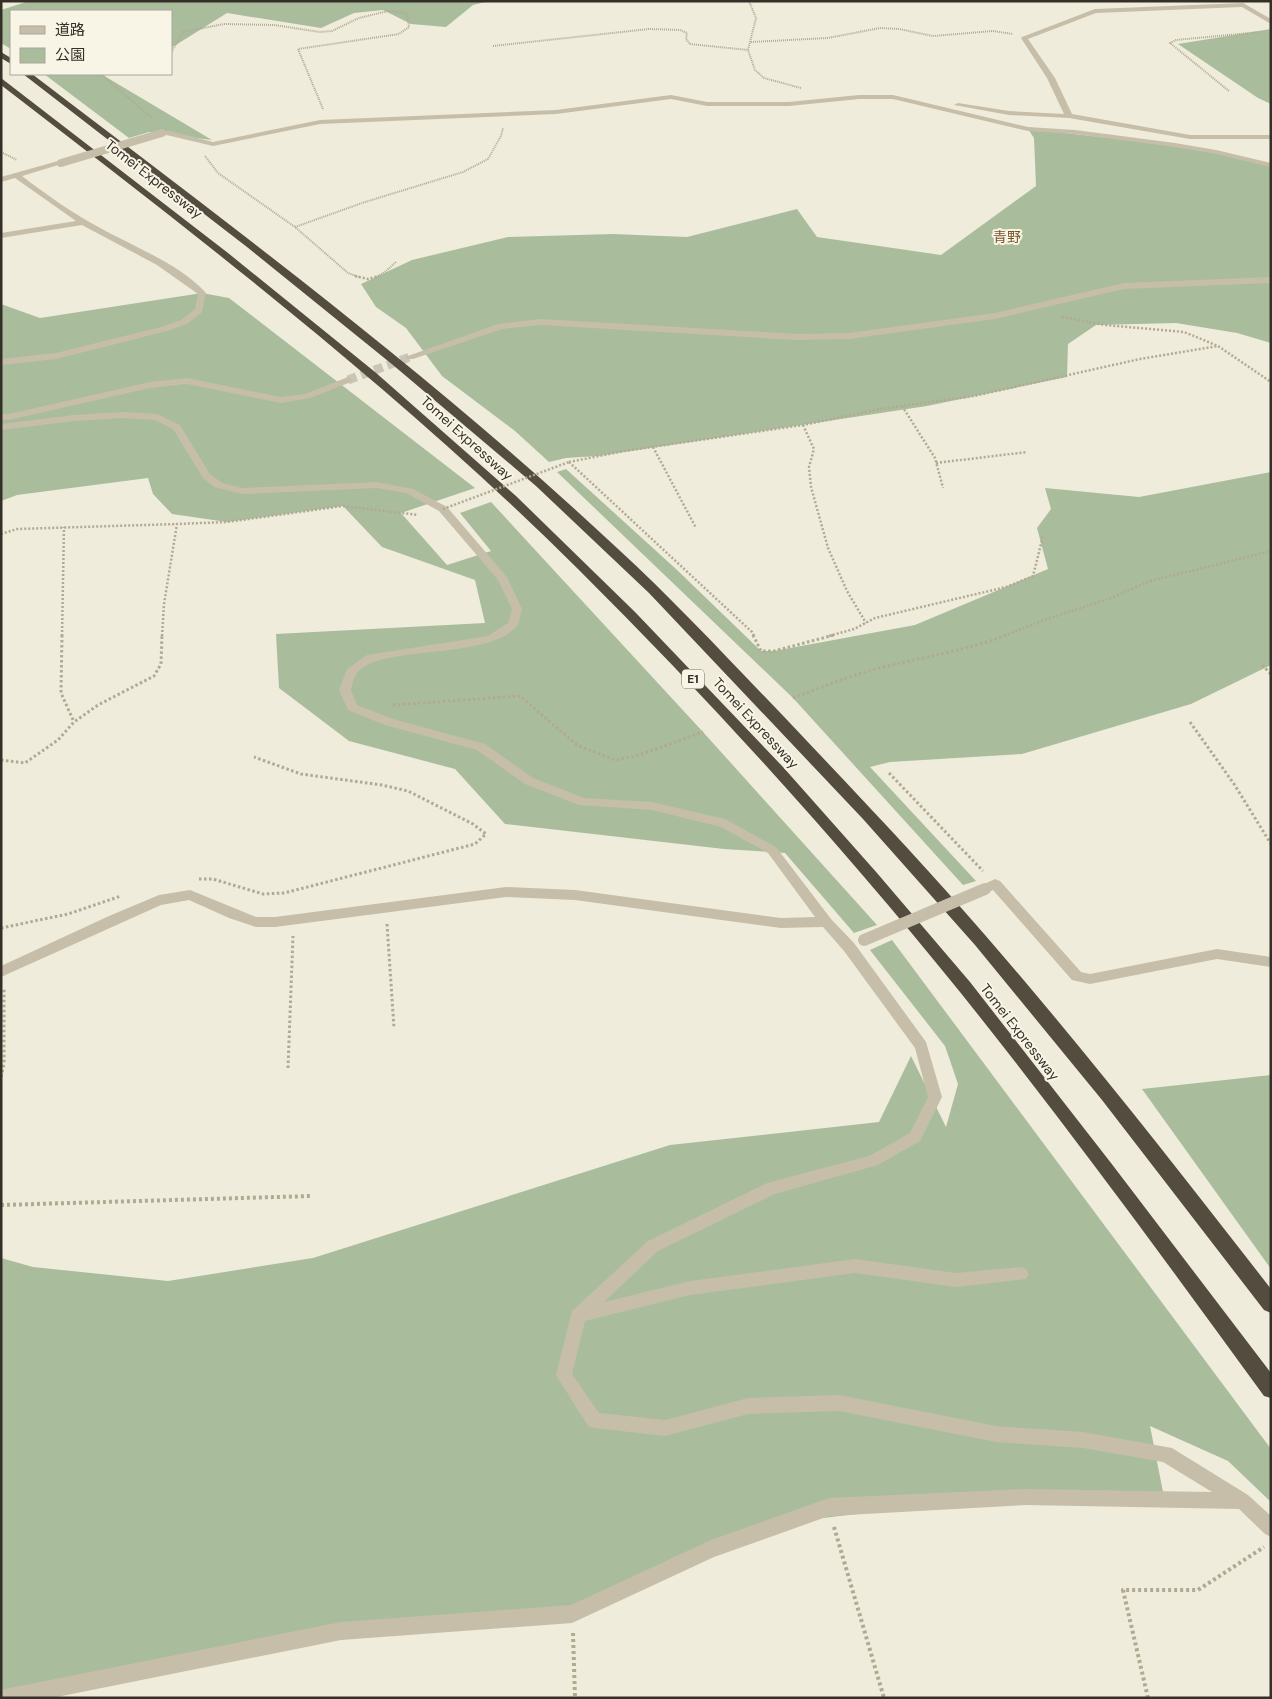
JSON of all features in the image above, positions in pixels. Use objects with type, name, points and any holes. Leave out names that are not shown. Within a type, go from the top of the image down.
[{"type":"highway","name":"Tomei Expressway","points":[[28,75],[350,324],[499,448],[610,548],[720,658],[851,796],[1006,970],[1194,1203],[1271,1304]]},
{"type":"highway","name":"Tomei Expressway","points":[[1,81],[189,226],[323,334],[468,458],[579,563],[687,672],[816,812],[966,989],[1149,1223],[1271,1389]]},
{"type":"street","points":[[1069,116],[1051,78],[1024,38],[1095,11],[1243,5],[1271,22]]},
{"type":"street","points":[[1,180],[170,132],[213,144],[320,122],[556,112],[671,97],[707,104],[789,104],[859,97],[928,100],[1009,113],[1069,116],[1190,137],[1271,137]]},
{"type":"street","points":[[893,98],[1028,129],[1076,132],[1175,145],[1216,152],[1271,165]]},
{"type":"street","points":[[1,362],[56,356],[164,329],[184,322],[199,310],[202,293],[187,280],[156,261],[83,222],[17,176]]},
{"type":"street","points":[[1,236],[83,222]]},
{"type":"street","points":[[410,357],[501,326],[540,322],[798,337],[849,336],[1026,310],[1124,286],[1271,280]]},
{"type":"street","points":[[1,417],[150,385],[187,382],[281,400],[307,396],[348,380]]},
{"type":"street","points":[[1,427],[74,418],[123,415],[157,417],[177,427],[206,476],[218,485],[242,491],[377,485],[409,492],[439,510],[503,579],[517,609],[514,625],[491,639],[371,658],[351,672],[346,690],[352,706],[389,722],[481,747],[529,781],[583,802],[652,806],[725,823],[772,850],[826,922],[849,947],[921,1046],[935,1097],[915,1136],[872,1161],[772,1188],[654,1246],[578,1316],[564,1375],[594,1420],[665,1428],[748,1406],[839,1402],[996,1434],[1083,1440],[1166,1454],[1242,1501],[1271,1528]]},
{"type":"street","points":[[849,947],[990,886],[1077,976],[1090,979],[1217,954],[1271,962]]},
{"type":"street","points":[[2,972],[159,900],[190,895],[234,915],[256,922],[294,920],[506,892],[533,891],[594,896],[782,923],[826,922]]},
{"type":"street","points":[[578,1316],[690,1288],[855,1266],[956,1280],[1022,1274]]},
{"type":"street","points":[[5,1698],[341,1631],[572,1614],[711,1549],[829,1507],[1026,1497],[1242,1501]]},
{"type":"path","points":[[749,1],[756,18],[748,50],[755,70],[764,78],[802,88]]},
{"type":"path","points":[[172,51],[183,32],[224,24],[274,25],[320,32],[332,31],[359,18],[388,10],[407,13],[409,27],[399,34],[298,49],[324,112]]},
{"type":"path","points":[[751,42],[775,38],[846,36],[874,28],[891,28],[932,36],[997,30],[1024,38]]},
{"type":"path","points":[[493,46],[649,29],[680,30],[687,33],[686,39],[690,44],[748,50]]},
{"type":"path","points":[[1229,92],[1170,43],[1176,40],[1261,32]]},
{"type":"path","points":[[102,75],[155,121],[162,133]]},
{"type":"path","points":[[294,227],[365,202],[463,172],[488,159],[501,136],[506,113]]},
{"type":"path","points":[[202,153],[218,173],[294,227],[348,273],[358,278],[369,280],[388,272],[396,262]]},
{"type":"path","points":[[1026,310],[1105,325],[1184,332],[1218,346],[1271,382]]},
{"type":"path","points":[[439,510],[569,462],[990,393],[1044,379],[1140,359],[1218,346]]},
{"type":"path","points":[[902,406],[926,442],[936,463],[943,488]]},
{"type":"path","points":[[803,425],[814,449],[809,467],[811,486],[828,548],[847,591],[866,623]]},
{"type":"path","points":[[653,447],[696,528]]},
{"type":"path","points":[[936,463],[1026,452]]},
{"type":"path","points":[[569,462],[752,632],[761,651],[774,651],[854,629],[875,618],[1006,587],[1033,576],[1043,536]]},
{"type":"path","points":[[1,534],[17,529],[227,522],[343,506],[418,515],[427,513]]},
{"type":"path","points":[[1,760],[25,763],[58,740],[74,722],[98,705],[154,676],[161,664],[164,604],[177,524]]},
{"type":"path","points":[[64,527],[61,693],[74,722]]},
{"type":"path","points":[[793,698],[868,671],[991,641],[1044,620],[1111,598],[1150,581],[1271,551]]},
{"type":"path","points":[[1262,665],[1271,674]]},
{"type":"path","points":[[390,705],[520,696],[577,745],[615,760],[636,756],[704,732]]},
{"type":"path","points":[[1190,722],[1234,784],[1271,844]]},
{"type":"path","points":[[196,879],[213,879],[263,894],[284,892],[475,844],[486,834],[474,824],[408,791],[382,785],[301,774],[254,757]]},
{"type":"path","points":[[890,774],[990,886]]},
{"type":"path","points":[[1,928],[68,914],[122,895]]},
{"type":"path","points":[[386,907],[394,1028]]},
{"type":"path","points":[[288,1068],[294,920]]},
{"type":"path","points":[[1,1077],[4,1064],[2,972]]},
{"type":"path","points":[[1,1205],[311,1196]]},
{"type":"path","points":[[829,1507],[884,1698]]},
{"type":"path","points":[[1148,1698],[1123,1590],[1198,1590],[1271,1542]]},
{"type":"path","points":[[572,1614],[575,1698]]},
{"type":"green space","points":[[29,1],[489,1],[473,5],[446,27],[411,24],[383,10],[354,13],[321,28],[227,13],[172,47],[172,10],[10,10],[10,48],[1,43],[1,10]]},
{"type":"green space","points":[[1271,29],[1271,104],[1258,98],[1178,44]]},
{"type":"green space","points":[[45,75],[103,75],[212,140],[149,132],[129,138]]},
{"type":"green space","points":[[1028,129],[1201,148],[1271,164],[1271,343],[1237,333],[1176,323],[1096,325],[1068,344],[1067,377],[927,406],[549,462],[515,431],[442,376],[406,328],[376,307],[361,284],[412,260],[508,237],[613,234],[687,237],[797,209],[817,237],[941,255],[1036,186],[1034,138]]},
{"type":"green space","points":[[202,293],[229,298],[475,488],[401,513],[447,565],[491,551],[460,513],[491,502],[703,732],[877,925],[854,933],[785,853],[724,849],[505,824],[455,769],[349,741],[279,688],[276,634],[485,623],[475,580],[382,547],[343,506],[227,522],[172,514],[153,494],[148,478],[17,495],[1,501],[1,304],[40,318]]},
{"type":"green space","points":[[566,469],[676,569],[761,651],[774,651],[915,625],[1048,569],[1037,528],[1051,509],[1045,488],[1139,497],[1271,472],[1271,665],[1191,704],[1022,754],[890,762],[870,767],[976,881],[963,885],[793,698],[557,472]]},
{"type":"green space","points":[[892,940],[1271,1449],[1271,1502],[1228,1461],[1150,1426],[1164,1497],[884,1511],[787,1522],[594,1604],[214,1657],[1,1698],[1,1258],[33,1267],[168,1281],[313,1258],[670,1145],[879,1122],[911,1056],[946,1127],[958,1084],[945,1046],[870,950]]},
{"type":"green space","points":[[1271,1075],[1271,1269],[1142,1089]]},
{"type":"tunnel","points":[[348,380],[410,357]]},
{"type":"district","name":"青野","points":[[1007,237]]}]
